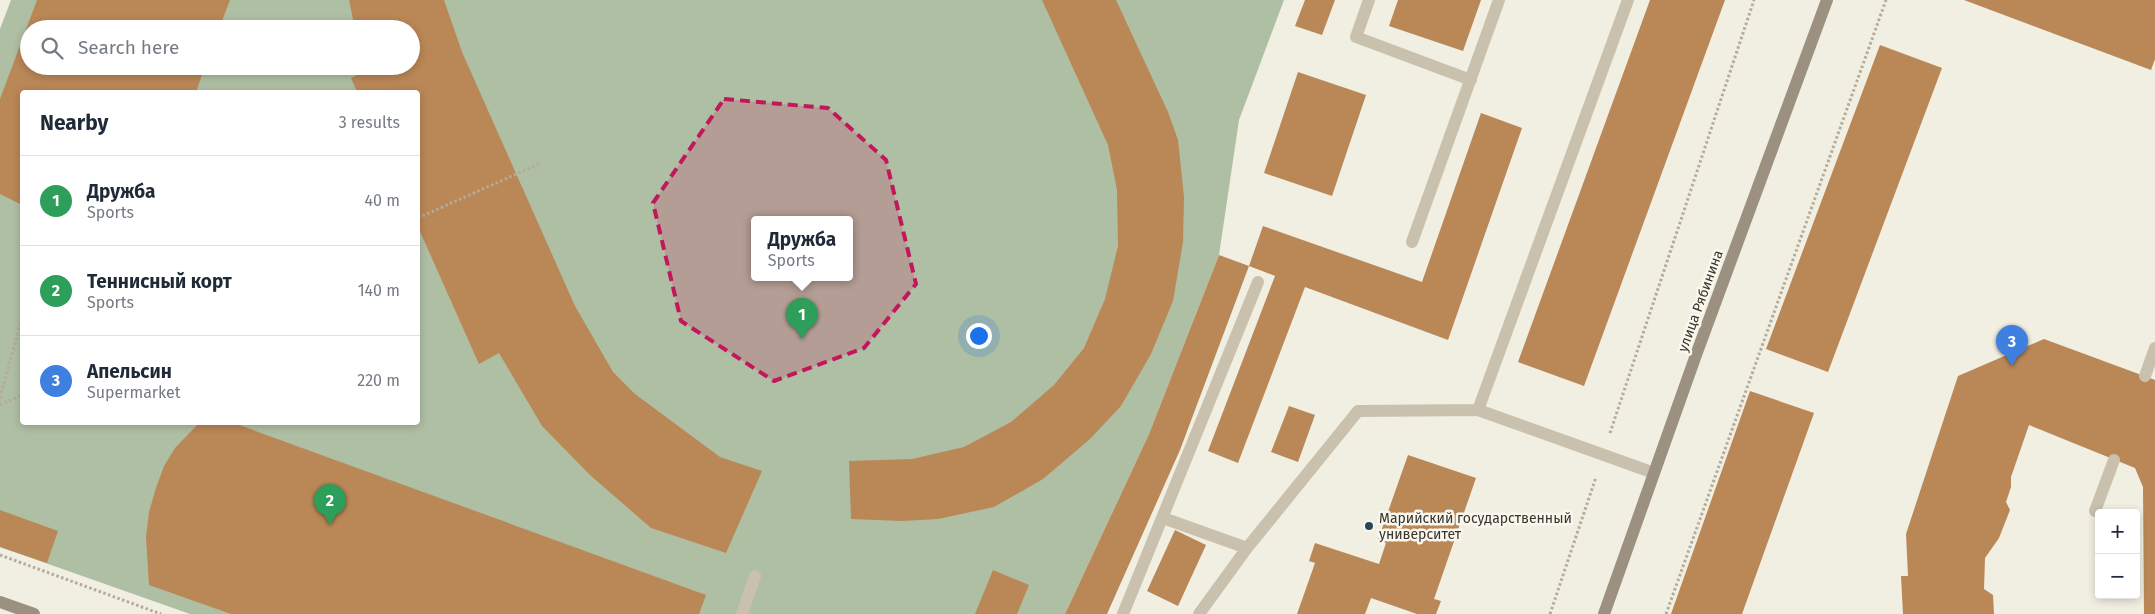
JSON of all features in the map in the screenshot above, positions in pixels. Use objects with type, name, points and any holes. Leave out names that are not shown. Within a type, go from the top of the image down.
[{"type":"street","name":"улица Рябинина","points":[[1604,614],[1827,0]]},
{"type":"street","points":[[0,602],[34,614]]},
{"type":"lane","points":[[1369,0],[1356,37],[1470,80]]},
{"type":"lane","points":[[1412,242],[1499,0]]},
{"type":"lane","points":[[1478,410],[1628,0]]},
{"type":"lane","points":[[1124,614],[1258,282]]},
{"type":"lane","points":[[2145,376],[2155,348]]},
{"type":"lane","points":[[1199,614],[1247,548],[1358,410],[1478,410],[1654,473]]},
{"type":"lane","points":[[2096,509],[2114,460]]},
{"type":"lane","points":[[1163,518],[1247,548]]},
{"type":"lane","points":[[742,614],[755,576]]},
{"type":"path","points":[[1550,614],[1754,0]]},
{"type":"path","points":[[1666,614],[1886,0]]},
{"type":"path","points":[[420,217],[541,163]]},
{"type":"path","points":[[0,398],[20,324]]},
{"type":"path","points":[[0,405],[20,396]]},
{"type":"path","points":[[0,555],[162,614]]},
{"type":"highlighted area","points":[[724,99],[828,108],[886,160],[916,284],[864,348],[774,381],[681,321],[653,203]]},
{"type":"green space","points":[[11,0],[1284,0],[1239,120],[1219,255],[1149,434],[1065,614],[190,614],[0,547],[0,29]]},
{"type":"building","points":[[37,0],[230,0],[222,20],[30,20]]},
{"type":"building","points":[[349,0],[444,0],[462,52],[575,306],[613,372],[635,394],[720,457],[762,471],[726,553],[651,528],[590,475],[542,426],[499,353],[479,364],[420,231],[420,90],[356,90],[351,78],[357,75],[420,75],[420,20],[353,20]]},
{"type":"building","points":[[1042,0],[1116,0],[1168,112],[1178,140],[1184,197],[1183,242],[1173,301],[1151,354],[1121,406],[1090,439],[1043,479],[994,507],[938,519],[902,521],[851,519],[849,461],[912,459],[964,447],[1011,422],[1054,385],[1084,348],[1105,299],[1118,246],[1117,190],[1108,145]]},
{"type":"building","points":[[1305,0],[1335,0],[1322,35],[1295,26]]},
{"type":"building","points":[[1398,0],[1481,0],[1463,51],[1389,26]]},
{"type":"building","points":[[1650,0],[1725,0],[1584,386],[1518,362]]},
{"type":"building","points":[[1964,0],[2155,0],[2155,59],[2151,70]]},
{"type":"building","points":[[20,45],[20,75],[202,75],[197,90],[20,90],[20,204],[0,194],[0,99]]},
{"type":"building","points":[[1880,45],[1942,68],[1828,372],[1766,349]]},
{"type":"building","points":[[1298,72],[1366,95],[1332,196],[1264,173]]},
{"type":"building","points":[[1481,113],[1522,128],[1448,340],[1305,287],[1238,463],[1208,451],[1275,276],[1249,266],[1263,226],[1422,282]]},
{"type":"building","points":[[1219,255],[1249,266],[1180,450],[1107,614],[1065,614],[1149,434]]},
{"type":"building","points":[[2044,339],[2155,380],[2155,614],[2144,614],[2143,487],[2135,468],[2029,425],[2011,477],[2011,487],[2006,502],[2010,510],[1999,538],[1985,558],[1984,589],[1993,595],[1994,614],[1903,614],[1901,576],[1908,576],[1906,534],[1958,376]]},
{"type":"building","points":[[1750,391],[1814,413],[1742,614],[1671,614]]},
{"type":"building","points":[[1289,406],[1315,415],[1298,462],[1271,452]]},
{"type":"building","points":[[197,425],[239,425],[706,595],[699,614],[231,614],[149,585],[146,537],[149,512],[164,466],[175,448]]},
{"type":"building","points":[[1408,455],[1476,478],[1434,599],[1441,601],[1436,614],[1417,614],[1371,598],[1365,614],[1297,614],[1315,563],[1309,561],[1315,543],[1379,564],[1386,543],[1378,540]]},
{"type":"building","points":[[0,510],[58,531],[47,563],[0,547]]},
{"type":"building","points":[[1175,530],[1206,545],[1178,606],[1147,591]]},
{"type":"building","points":[[993,570],[1029,585],[1017,614],[975,614]]},
{"type":"place","name":"Дружба","points":[[802,339]]},
{"type":"place","name":"Апельсин","points":[[2012,366]]},
{"type":"place","name":"Теннисный корт","points":[[330,525]]},
{"type":"place","name":"Марийский государственный университет","points":[[1369,526]]}]
